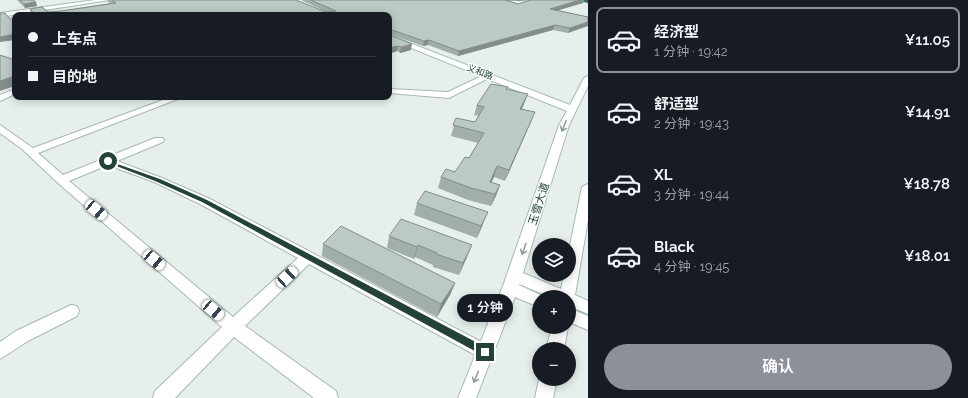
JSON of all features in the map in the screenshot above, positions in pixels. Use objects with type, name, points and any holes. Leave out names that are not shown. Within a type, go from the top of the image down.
[{"type":"highway","points":[[584,0],[588,1]]},
{"type":"street","points":[[0,12],[85,0]]},
{"type":"street","points":[[21,12],[106,0]]},
{"type":"street","points":[[0,15],[12,13]]},
{"type":"street","name":"义和路","points":[[392,38],[571,109]]},
{"type":"street","points":[[392,91],[449,94],[489,76]]},
{"type":"street","name":"玉雪大道","points":[[467,398],[512,281],[557,145],[571,109],[588,78]]},
{"type":"street","points":[[0,98],[12,92]]},
{"type":"street","points":[[30,152],[171,100]]},
{"type":"street","points":[[0,128],[234,326],[329,398]]},
{"type":"street","points":[[61,180],[159,140]]},
{"type":"street","points":[[108,161],[158,180],[204,201],[485,352]]},
{"type":"street","points":[[569,290],[588,187]]},
{"type":"street","points":[[162,398],[198,360],[308,257]]},
{"type":"street","points":[[512,281],[541,290]]},
{"type":"street","points":[[512,281],[532,296]]},
{"type":"street","points":[[576,302],[588,308]]},
{"type":"street","points":[[0,351],[22,336],[71,311]]},
{"type":"street","points":[[576,317],[588,323]]},
{"type":"street","points":[[544,398],[547,386]]},
{"type":"building","points":[[20,0],[33,0],[36,2],[24,4]]},
{"type":"building","points":[[112,0],[296,0],[326,12],[48,12],[116,3]]},
{"type":"building","points":[[311,0],[505,0],[518,4],[531,0],[580,0],[550,9],[588,17],[588,22],[570,28],[555,25],[459,51],[429,40],[424,41],[392,30],[392,12],[326,12],[336,11]]},
{"type":"building","points":[[42,7],[48,12],[32,12],[30,9]]},
{"type":"building","points":[[0,13],[5,13],[10,19],[12,19],[12,35],[0,37]]},
{"type":"building","points":[[392,36],[412,44],[401,47],[392,47]]},
{"type":"building","points":[[0,55],[12,59],[12,77],[0,81]]},
{"type":"building","points":[[491,84],[508,87],[506,89],[528,94],[520,109],[535,112],[509,170],[497,166],[490,182],[500,185],[495,194],[471,188],[441,177],[446,169],[455,172],[465,157],[469,158],[484,133],[453,125],[456,118],[475,122],[484,107],[477,105]]},
{"type":"building","points":[[425,191],[488,212],[481,226],[417,203]]},
{"type":"building","points":[[401,219],[472,245],[463,263],[436,254],[437,253],[418,245],[417,247],[389,236]]},
{"type":"building","points":[[341,226],[455,283],[441,304],[323,244]]},
{"type":"route","points":[[108,161],[158,180],[204,201],[485,352]]}]
